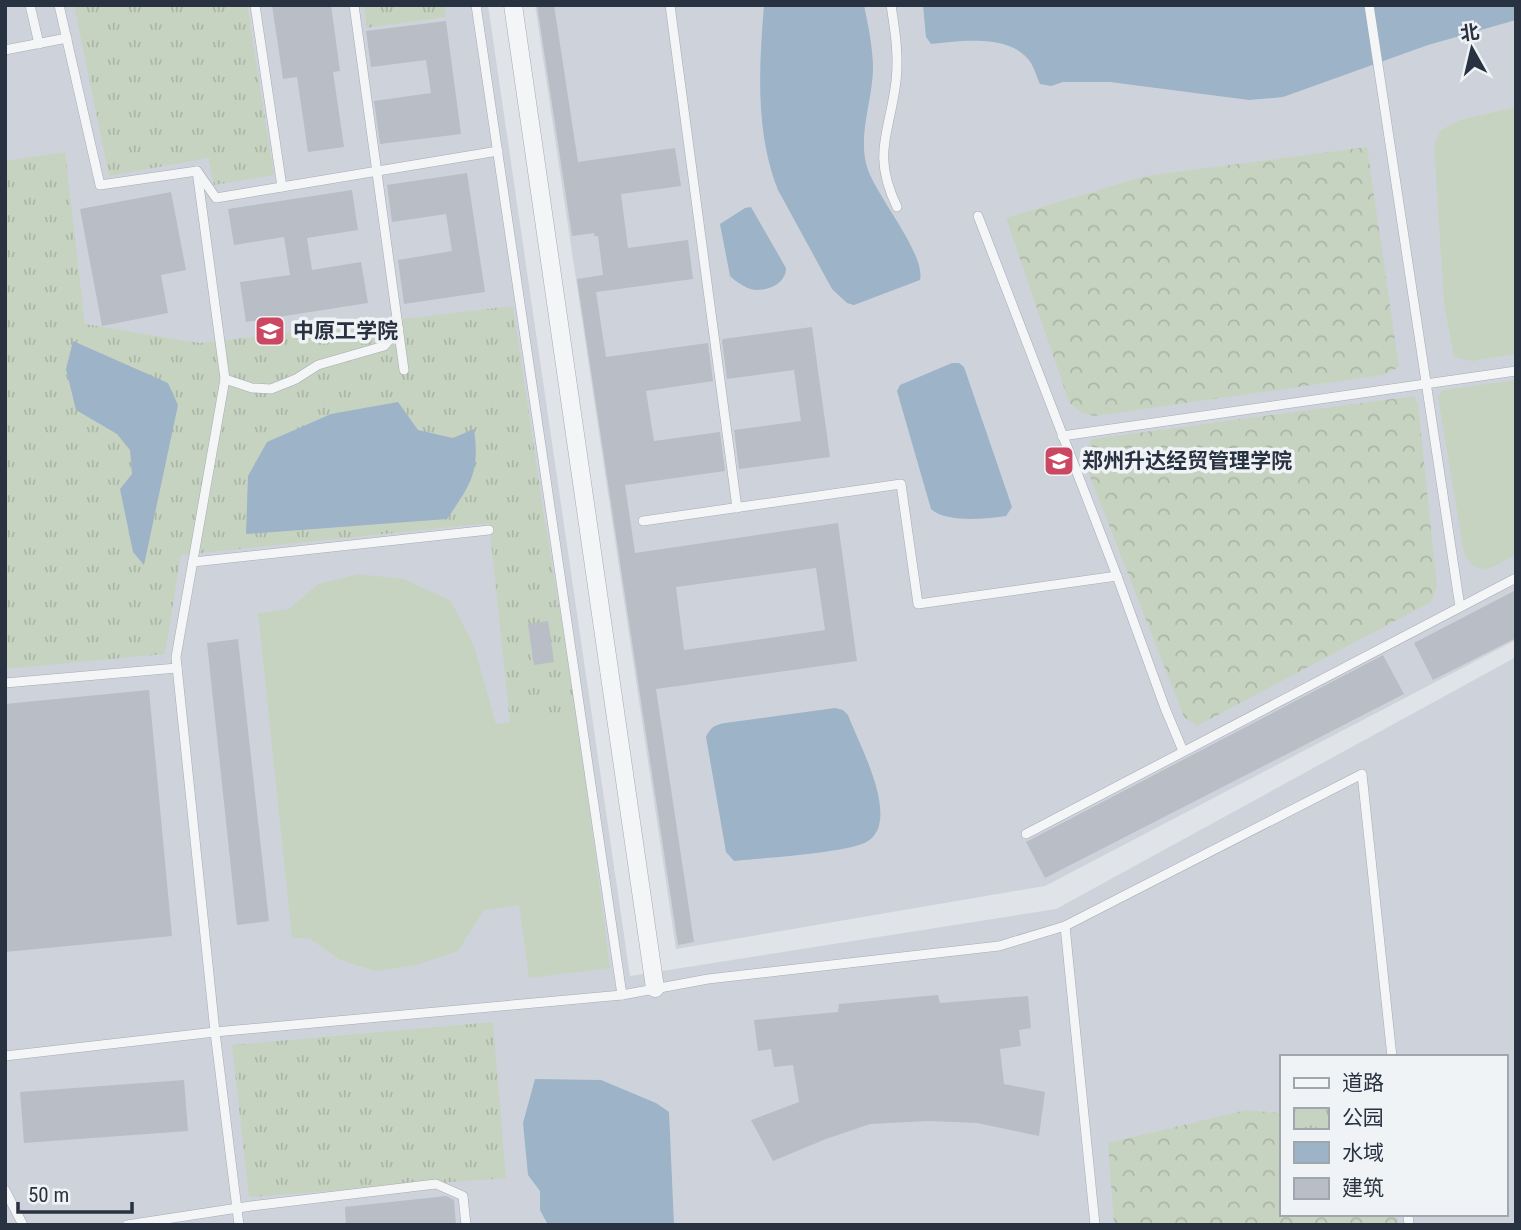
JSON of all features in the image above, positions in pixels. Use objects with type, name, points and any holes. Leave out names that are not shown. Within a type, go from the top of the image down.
[{"type":"street","points":[[513,5],[655,988]]},
{"type":"lane","points":[[30,5],[39,44]]},
{"type":"lane","points":[[59,5],[100,185],[197,171]]},
{"type":"lane","points":[[255,5],[282,187]]},
{"type":"lane","points":[[354,5],[404,370]]},
{"type":"lane","points":[[476,5],[622,995]]},
{"type":"lane","points":[[670,5],[737,508]]},
{"type":"lane","points":[[891,5],[898,47],[896,82],[885,127],[883,167],[888,188],[897,207]]},
{"type":"lane","points":[[1369,5],[1460,607]]},
{"type":"lane","points":[[5,50],[66,38]]},
{"type":"lane","points":[[197,171],[216,198],[498,151]]},
{"type":"lane","points":[[197,171],[225,379],[176,657],[215,1032],[239,1225]]},
{"type":"lane","points":[[978,216],[1165,708],[1184,751]]},
{"type":"lane","points":[[225,379],[252,388],[271,389],[296,379],[318,365],[384,346],[399,329]]},
{"type":"lane","points":[[1062,436],[1516,371]]},
{"type":"lane","points":[[643,521],[901,484],[918,604],[1117,576]]},
{"type":"lane","points":[[193,562],[489,530]]},
{"type":"lane","points":[[1026,834],[1516,578]]},
{"type":"lane","points":[[5,684],[177,668]]},
{"type":"lane","points":[[5,1056],[215,1032],[622,995],[708,979],[999,946],[1065,926],[1362,774],[1392,1055]]},
{"type":"lane","points":[[1065,926],[1096,1225]]},
{"type":"lane","points":[[127,1225],[238,1207],[436,1184],[463,1196],[466,1225]]},
{"type":"lane","points":[[5,1190],[23,1225]]},
{"type":"shaded area","name":"中原工学院","points":[[5,5],[488,5],[630,976],[1056,909],[1516,657],[1516,1225],[5,1225]]},
{"type":"shaded area","name":"郑州升达经贸管理学院","points":[[535,5],[1516,5],[1516,640],[1045,886],[676,949]]},
{"type":"green space","points":[[74,5],[247,5],[274,175],[214,185],[208,158],[109,176]]},
{"type":"green space","points":[[364,5],[444,5],[446,17],[367,28]]},
{"type":"green space","points":[[1516,107],[1516,354],[1472,361],[1454,357],[1444,304],[1434,145],[1441,130],[1460,120]]},
{"type":"green space","points":[[1367,147],[1399,367],[1383,375],[1094,416],[1081,413],[1069,402],[1006,218],[1145,176]]},
{"type":"green space","points":[[65,152],[85,324],[200,343],[513,306],[577,714],[510,723],[489,523],[181,555],[165,654],[5,669],[5,161]]},
{"type":"green space","points":[[1516,380],[1516,554],[1494,566],[1481,569],[1469,562],[1464,553],[1438,397],[1442,390]]},
{"type":"green space","points":[[1414,396],[1418,404],[1437,586],[1431,602],[1197,726],[1184,717],[1085,464],[1087,448],[1092,439]]},
{"type":"green space","points":[[358,574],[404,579],[451,601],[474,646],[496,724],[577,714],[610,968],[529,978],[519,905],[484,910],[458,951],[417,965],[376,971],[340,960],[309,938],[292,938],[258,613],[289,609],[318,584]]},
{"type":"green space","points":[[493,1022],[506,1178],[249,1197],[232,1045]]},
{"type":"green space","points":[[1246,1110],[1280,1113],[1280,1216],[1397,1216],[1398,1225],[1114,1225],[1108,1143]]},
{"type":"water","points":[[764,5],[864,5],[873,64],[865,131],[865,157],[873,182],[916,256],[920,280],[854,305],[847,303],[832,289],[778,190],[765,145],[760,99]]},
{"type":"water","points":[[923,5],[1516,5],[1516,20],[1428,45],[1283,97],[1249,100],[1110,82],[1063,82],[1051,86],[1040,84],[1031,63],[1022,53],[1011,47],[985,41],[931,44],[926,37]]},
{"type":"water","points":[[751,207],[786,268],[781,281],[762,290],[746,287],[730,276],[720,224]]},
{"type":"water","points":[[73,341],[168,383],[178,405],[144,565],[133,552],[120,489],[132,474],[130,450],[117,434],[76,410],[66,369]]},
{"type":"water","points":[[952,363],[959,363],[964,367],[1012,507],[1006,516],[956,518],[931,509],[897,391],[900,385]]},
{"type":"water","points":[[398,402],[418,430],[453,438],[474,429],[476,456],[472,477],[447,519],[246,534],[248,476],[267,442],[331,414]]},
{"type":"water","points":[[835,708],[848,715],[876,787],[880,816],[875,834],[868,841],[843,849],[734,861],[726,852],[706,737],[715,726],[725,723]]},
{"type":"water","points":[[535,1079],[601,1080],[656,1103],[669,1112],[674,1225],[548,1225],[540,1210],[540,1191],[528,1175],[523,1123]]},
{"type":"building","points":[[272,5],[331,5],[340,71],[333,72],[344,147],[308,152],[297,77],[283,79]]},
{"type":"building","points":[[537,5],[554,5],[578,162],[675,148],[681,186],[621,194],[628,248],[688,240],[693,279],[596,292],[606,357],[708,343],[713,381],[646,391],[654,441],[720,432],[725,471],[625,485],[635,553],[838,523],[857,661],[656,689],[694,942],[678,945],[577,279],[603,275],[598,236],[594,236],[594,233],[572,236]],"holes":[[[816,568],[825,630],[684,650],[676,587]]]},
{"type":"building","points":[[446,21],[461,134],[380,144],[374,101],[431,93],[426,60],[371,67],[366,31]]},
{"type":"building","points":[[467,173],[485,292],[404,304],[398,260],[452,251],[446,214],[392,222],[387,185]]},
{"type":"building","points":[[352,190],[358,230],[307,238],[312,270],[361,262],[368,303],[246,322],[240,282],[290,275],[284,237],[234,245],[228,209]]},
{"type":"building","points":[[171,192],[186,270],[161,275],[168,313],[102,326],[80,209]]},
{"type":"building","points":[[812,327],[830,457],[739,469],[734,430],[801,421],[794,370],[727,379],[723,339]]},
{"type":"building","points":[[1516,590],[1516,638],[1433,680],[1414,643]]},
{"type":"building","points":[[548,621],[554,662],[534,665],[528,624]]},
{"type":"building","points":[[238,639],[269,921],[237,925],[207,643]]},
{"type":"building","points":[[1383,655],[1404,694],[1045,878],[1026,842]]},
{"type":"building","points":[[149,690],[172,936],[5,952],[5,704]]},
{"type":"building","points":[[938,995],[940,1003],[1028,996],[1031,1028],[1019,1030],[1021,1046],[1000,1049],[1004,1084],[1045,1092],[1039,1136],[977,1123],[929,1121],[870,1124],[773,1161],[751,1120],[799,1102],[793,1065],[774,1067],[771,1049],[758,1051],[754,1020],[838,1012],[839,1004]]},
{"type":"building","points":[[184,1080],[188,1131],[24,1143],[20,1092]]},
{"type":"building","points":[[446,1196],[454,1200],[456,1225],[346,1225],[345,1207]]},
{"type":"place","name":"中原工学院","points":[[270,331]]},
{"type":"place","name":"郑州升达经贸管理学院","points":[[1059,461]]}]
